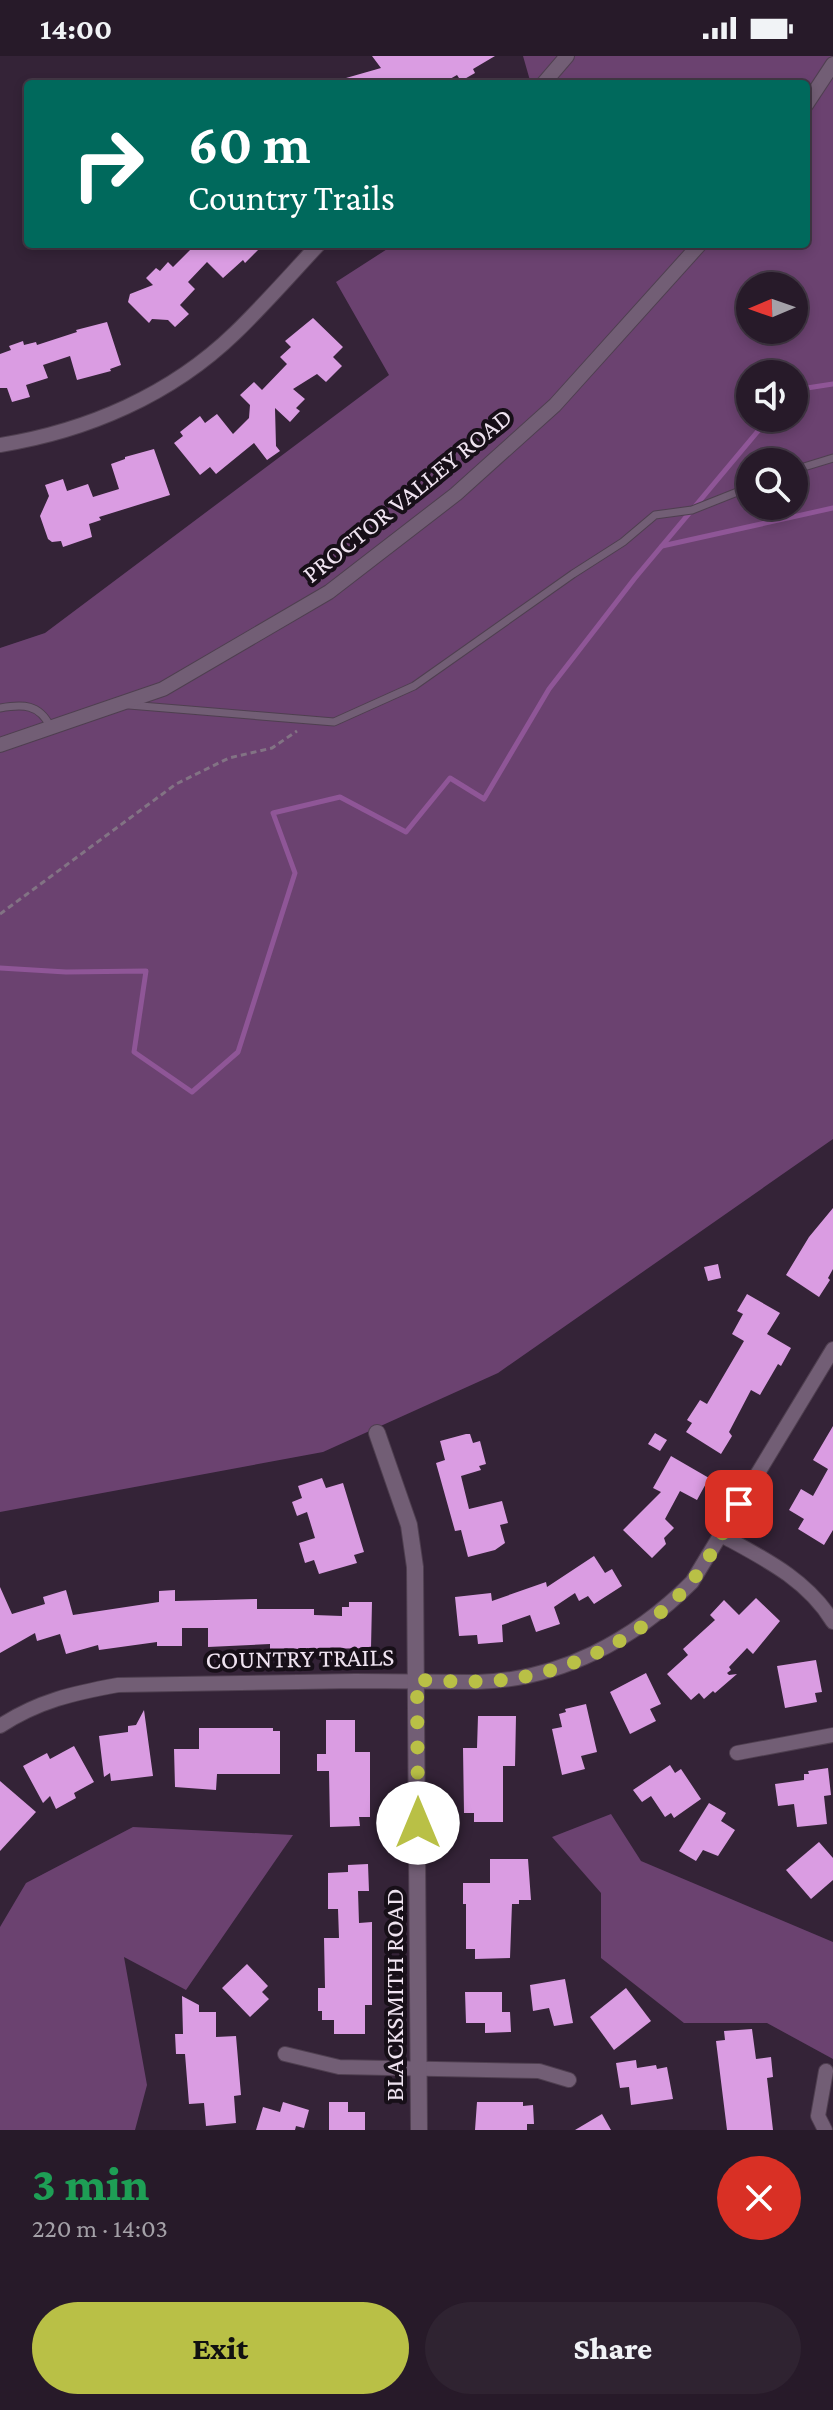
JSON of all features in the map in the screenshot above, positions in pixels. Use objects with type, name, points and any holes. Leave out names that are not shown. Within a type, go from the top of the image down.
[{"type":"street","points":[[546,80],[567,56]]},
{"type":"street","points":[[810,99],[833,64]]},
{"type":"street","points":[[0,445],[90,423],[152,394],[181,376],[234,334],[315,248]]},
{"type":"street","name":"PROCTOR VALLEY ROAD","points":[[0,745],[163,689],[329,592],[456,494],[555,405],[696,248]]},
{"type":"street","name":"COUNTRY TRAILS","points":[[0,1726],[48,1700],[83,1690],[118,1685],[505,1679],[558,1667],[608,1647],[646,1623],[692,1582],[833,1349]]},
{"type":"street","name":"BLACKSMITH ROAD","points":[[377,1433],[409,1525],[415,1567],[419,2130]]},
{"type":"street","points":[[721,1535],[785,1570],[824,1608],[833,1622]]},
{"type":"street","points":[[737,1753],[833,1735]]},
{"type":"street","points":[[285,2054],[339,2067],[539,2071],[569,2080]]},
{"type":"street","points":[[825,2130],[818,2116],[826,2071]]},
{"type":"lane","points":[[808,466],[833,458]]},
{"type":"lane","points":[[117,704],[334,722],[414,686],[623,542],[655,515],[692,510],[736,493]]},
{"type":"lane","points":[[0,708],[33,707],[45,715],[50,726]]},
{"type":"path","points":[[0,914],[176,784],[229,758],[272,748],[316,721]]},
{"type":"shaded area","points":[[523,56],[833,56],[833,1139],[498,1373],[323,1452],[0,1512],[0,648],[45,633],[389,375],[336,282],[389,248],[810,248],[810,80],[530,80]]},
{"type":"shaded area","points":[[611,1814],[641,1861],[833,1942],[833,2059],[767,2023],[684,2023],[601,1958],[601,1893],[552,1837]]},
{"type":"shaded area","points":[[133,1827],[293,1835],[186,1990],[124,1957],[147,2085],[135,2130],[0,2130],[0,1927],[26,1883]]},
{"type":"building","points":[[372,56],[495,56],[473,69],[475,73],[463,80],[457,75],[448,80],[339,80],[381,68]]},
{"type":"building","points":[[192,248],[260,248],[223,278],[207,262],[188,282],[195,289],[180,305],[189,314],[175,327],[168,320],[152,319],[149,323],[128,302],[130,294],[153,285],[146,278],[156,268],[160,271],[168,262],[173,267]]},
{"type":"building","points":[[313,318],[343,347],[333,357],[342,366],[326,382],[317,374],[293,389],[305,399],[296,408],[300,411],[290,422],[275,408],[276,446],[280,451],[267,460],[254,443],[216,474],[210,467],[200,475],[174,443],[183,436],[180,432],[200,416],[205,423],[217,414],[233,434],[249,418],[250,405],[240,395],[254,382],[262,390],[287,364],[280,357],[291,347],[285,341]]},
{"type":"building","points":[[107,322],[121,365],[111,371],[77,380],[70,356],[43,365],[48,378],[26,385],[30,397],[12,402],[7,388],[0,388],[0,354],[11,350],[9,346],[23,341],[24,345],[36,342],[37,345]]},
{"type":"building","points":[[154,449],[170,495],[99,517],[101,520],[89,524],[92,537],[63,547],[61,541],[48,539],[40,516],[49,496],[45,485],[63,479],[67,491],[88,484],[93,497],[119,489],[111,464]]},
{"type":"building","points":[[833,1208],[833,1269],[819,1297],[786,1275],[809,1237]]},
{"type":"building","points":[[718,1264],[721,1278],[708,1281],[704,1267]]},
{"type":"building","points":[[747,1294],[780,1313],[767,1334],[791,1348],[760,1395],[751,1390],[721,1454],[686,1432],[692,1423],[687,1420],[700,1400],[707,1404],[744,1341],[732,1334],[743,1314],[737,1311]]},
{"type":"building","points":[[833,1426],[833,1530],[824,1545],[798,1529],[804,1519],[789,1510],[801,1489],[813,1496],[828,1469],[813,1460]]},
{"type":"building","points":[[655,1433],[667,1440],[660,1451],[648,1444]]},
{"type":"building","points":[[470,1434],[473,1443],[480,1441],[486,1464],[479,1466],[481,1470],[461,1476],[469,1509],[502,1501],[508,1523],[500,1525],[505,1543],[495,1550],[468,1557],[461,1530],[455,1531],[436,1463],[445,1460],[440,1441]]},
{"type":"building","points":[[671,1456],[709,1478],[697,1500],[680,1491],[665,1519],[674,1528],[664,1538],[666,1544],[652,1558],[623,1530],[661,1492],[653,1488]]},
{"type":"building","points":[[322,1478],[326,1488],[343,1483],[364,1552],[354,1555],[357,1563],[319,1574],[314,1560],[305,1563],[299,1543],[315,1538],[307,1512],[297,1516],[292,1502],[302,1498],[298,1486]]},
{"type":"building","points":[[594,1556],[605,1573],[612,1569],[622,1586],[594,1604],[588,1596],[579,1601],[575,1593],[554,1607],[560,1624],[536,1632],[530,1615],[502,1625],[503,1642],[478,1644],[477,1635],[459,1636],[455,1597],[491,1593],[492,1601],[546,1582],[547,1587]]},
{"type":"building","points":[[0,1587],[12,1614],[45,1604],[43,1597],[66,1590],[73,1615],[159,1602],[159,1591],[175,1590],[175,1601],[257,1599],[257,1609],[314,1609],[314,1615],[342,1616],[342,1607],[349,1607],[349,1602],[372,1602],[371,1648],[270,1650],[270,1644],[208,1647],[208,1628],[182,1628],[182,1646],[157,1646],[157,1642],[99,1650],[98,1645],[66,1654],[60,1634],[37,1641],[35,1633],[0,1653]]},
{"type":"building","points":[[756,1598],[780,1621],[753,1654],[747,1648],[729,1667],[729,1675],[737,1674],[715,1693],[713,1691],[704,1699],[699,1693],[691,1700],[667,1674],[688,1655],[683,1649],[715,1620],[710,1615],[724,1600],[739,1615]]},
{"type":"building","points":[[816,1660],[822,1692],[815,1693],[817,1702],[785,1708],[777,1666]]},
{"type":"building","points":[[646,1673],[661,1704],[650,1709],[656,1721],[630,1734],[610,1692]]},
{"type":"building","points":[[586,1704],[597,1752],[581,1756],[585,1769],[562,1775],[552,1729],[562,1727],[559,1714],[566,1712],[565,1709]]},
{"type":"building","points":[[144,1710],[153,1776],[111,1781],[110,1773],[104,1777],[99,1736],[128,1732],[128,1726],[136,1725]]},
{"type":"building","points":[[478,1716],[516,1716],[515,1766],[503,1766],[503,1822],[474,1822],[474,1813],[464,1813],[463,1748],[477,1748]]},
{"type":"building","points":[[326,1720],[355,1720],[355,1752],[370,1752],[370,1817],[359,1817],[360,1826],[330,1827],[329,1771],[317,1771],[317,1754],[326,1754]]},
{"type":"building","points":[[199,1728],[273,1728],[273,1731],[280,1731],[280,1774],[217,1774],[216,1790],[175,1787],[174,1749],[199,1749]]},
{"type":"building","points":[[74,1746],[94,1782],[74,1793],[76,1798],[56,1809],[50,1796],[43,1803],[23,1766],[47,1753],[50,1759]]},
{"type":"building","points":[[670,1765],[675,1773],[681,1769],[701,1799],[674,1818],[671,1813],[665,1817],[651,1796],[642,1802],[633,1790]]},
{"type":"building","points":[[828,1768],[831,1795],[824,1796],[827,1824],[797,1827],[794,1804],[778,1806],[775,1784],[804,1780],[804,1774],[809,1774],[808,1771]]},
{"type":"building","points":[[0,1781],[36,1812],[0,1851]]},
{"type":"building","points":[[709,1803],[726,1813],[721,1821],[735,1830],[718,1856],[703,1850],[696,1861],[679,1851]]},
{"type":"building","points":[[819,1842],[833,1858],[833,1880],[811,1899],[786,1870]]},
{"type":"building","points":[[490,1859],[528,1859],[531,1900],[519,1900],[519,1904],[512,1904],[510,1958],[475,1959],[475,1949],[466,1949],[463,1883],[490,1883]]},
{"type":"building","points":[[368,1864],[369,1891],[358,1891],[359,1923],[372,1922],[372,2005],[365,2005],[365,2034],[334,2034],[334,2020],[322,2020],[322,2011],[318,2011],[318,1988],[325,1988],[324,1938],[339,1938],[338,1909],[328,1909],[328,1873],[348,1872],[348,1865]]},
{"type":"building","points":[[247,1964],[268,1986],[262,1992],[269,1999],[250,2017],[222,1988]]},
{"type":"building","points":[[565,1979],[573,2023],[554,2026],[549,2008],[533,2011],[530,1985]]},
{"type":"building","points":[[626,1988],[651,2021],[614,2050],[590,2017]]},
{"type":"building","points":[[465,1992],[502,1992],[502,2012],[510,2012],[511,2032],[485,2033],[485,2023],[466,2023]]},
{"type":"building","points":[[182,1996],[199,2005],[199,2012],[216,2012],[216,2037],[236,2036],[241,2095],[234,2096],[236,2123],[206,2126],[204,2103],[189,2104],[185,2054],[176,2054],[175,2034],[183,2034]]},
{"type":"building","points":[[752,2029],[756,2059],[771,2057],[773,2077],[767,2078],[773,2130],[727,2130],[716,2041],[725,2040],[724,2031]]},
{"type":"building","points":[[636,2060],[637,2068],[667,2067],[673,2099],[631,2105],[629,2087],[620,2088],[616,2063]]},
{"type":"building","points":[[283,2102],[309,2110],[304,2128],[256,2130],[263,2107],[280,2112]]},
{"type":"building","points":[[329,2102],[348,2102],[348,2112],[365,2112],[365,2130],[329,2130]]},
{"type":"building","points":[[477,2102],[523,2102],[523,2106],[533,2105],[534,2124],[527,2124],[527,2130],[475,2130]]},
{"type":"building","points":[[602,2114],[611,2130],[575,2130]]},
{"type":"waterway","points":[[808,388],[833,384]]},
{"type":"waterway","points":[[0,968],[66,972],[146,971],[134,1052],[192,1092],[238,1052],[295,873],[273,813],[340,797],[406,832],[450,778],[484,799],[549,689],[635,578],[757,432]]},
{"type":"waterway","points":[[662,546],[833,508]]},
{"type":"route","points":[[418,1823],[417,1680],[478,1682],[532,1675],[608,1647],[653,1618],[692,1582],[739,1504]]}]
